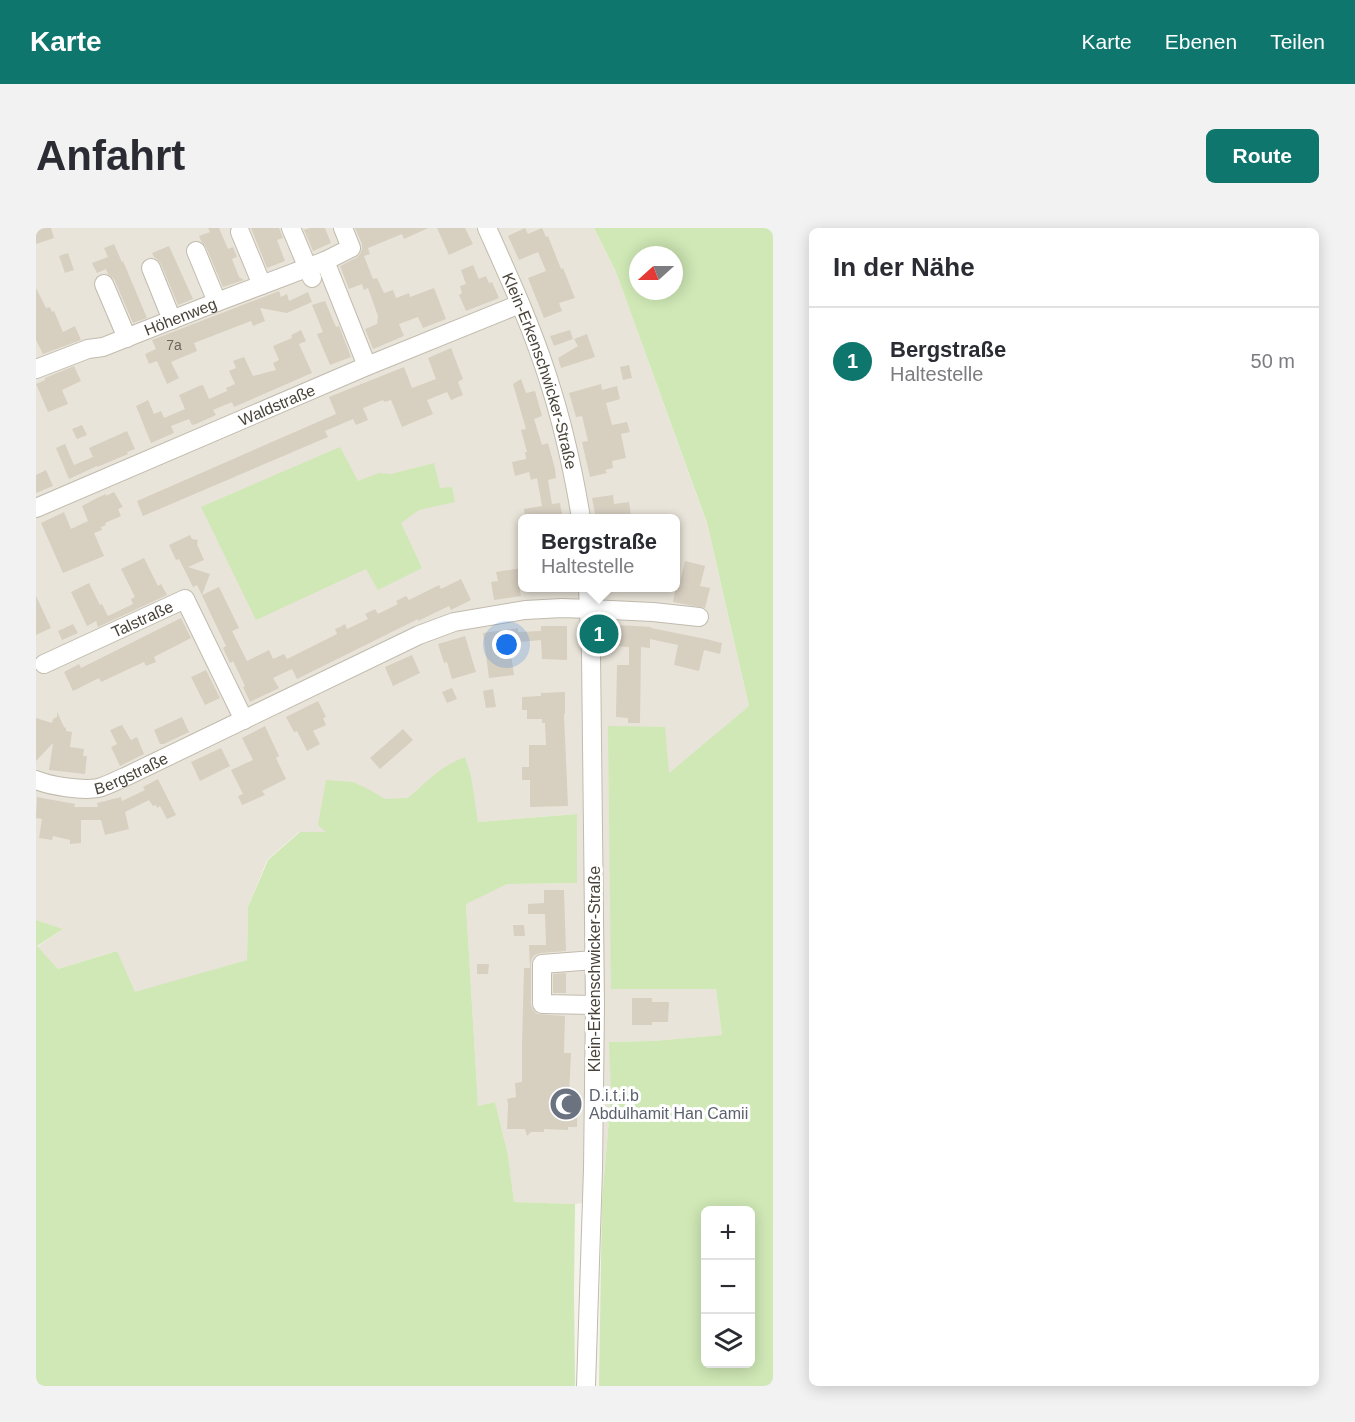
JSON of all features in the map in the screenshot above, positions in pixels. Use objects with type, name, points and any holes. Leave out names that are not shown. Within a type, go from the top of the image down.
[{"type":"street","points":[[291,228],[367,366]]},
{"type":"street","name":"Höhenweg","points":[[38,364],[88,348],[103,348],[262,285],[315,269],[351,248],[343,228]]},
{"type":"street","name":"Klein-Erkenschwicker-Straße","points":[[487,228],[546,371],[564,432],[580,514]]},
{"type":"street","points":[[240,232],[262,285]]},
{"type":"street","points":[[196,251],[217,302]]},
{"type":"street","points":[[151,268],[172,320]]},
{"type":"street","points":[[104,284],[127,338]]},
{"type":"street","name":"Waldstraße","points":[[36,508],[367,366],[520,304]]},
{"type":"street","name":"Klein-Erkenschwicker-Straße","points":[[586,1386],[593,1169],[595,1005],[588,592]]},
{"type":"street","name":"Talstraße","points":[[44,664],[185,599],[244,720]]},
{"type":"street","name":"Bergstraße","points":[[36,780],[48,785],[98,788],[419,635],[454,622],[525,610],[562,608],[653,612],[699,617]]},
{"type":"street","points":[[594,960],[542,964],[542,1004],[595,1005]]},
{"type":"shaded area","points":[[36,228],[594,228],[616,272],[707,524],[749,706],[668,774],[609,726],[716,989],[722,1035],[610,1042],[611,1096],[602,1201],[575,1204],[514,1202],[508,1155],[495,1102],[478,1106],[466,903],[507,884],[577,883],[576,814],[478,822],[470,776],[351,833],[299,832],[267,860],[248,907],[247,960],[135,993],[116,951],[58,969],[37,947],[63,929],[36,920]]},
{"type":"green space","points":[[594,228],[773,228],[773,1386],[599,1386],[602,1201],[611,1096],[609,1042],[722,1035],[716,989],[611,989],[608,726],[665,727],[669,773],[749,706],[707,523],[616,272]]},
{"type":"green space","points":[[340,447],[358,481],[379,473],[391,474],[434,463],[440,488],[452,487],[455,502],[419,510],[401,523],[422,568],[378,590],[366,569],[256,620],[201,507]]},
{"type":"green space","points":[[465,757],[471,776],[478,822],[577,814],[577,883],[507,884],[466,904],[478,1106],[495,1102],[508,1155],[514,1202],[575,1204],[575,1386],[36,1386],[36,920],[63,929],[37,946],[58,969],[117,951],[135,992],[247,960],[248,907],[268,860],[300,832],[326,832],[318,825],[326,780],[353,782],[385,799],[408,798],[441,770]]},
{"type":"building","points":[[36,228],[51,228],[54,238],[36,244]]},
{"type":"building","points":[[208,228],[219,228],[228,249],[233,247],[237,257],[232,259],[239,277],[244,280],[223,287],[199,236],[210,232]]},
{"type":"building","points":[[251,228],[279,228],[283,238],[277,240],[285,261],[267,268]]},
{"type":"building","points":[[325,228],[331,243],[313,251],[304,230]]},
{"type":"building","points":[[355,228],[428,228],[404,239],[402,234],[368,248],[370,254],[364,256],[373,279],[377,278],[384,293],[393,290],[396,298],[409,293],[410,297],[434,288],[446,319],[423,328],[418,317],[399,324],[404,336],[373,349],[365,329],[377,324],[378,316],[368,288],[364,290],[362,284],[349,289],[340,266],[356,258],[362,249]]},
{"type":"building","points":[[437,228],[465,228],[473,244],[449,255]]},
{"type":"building","points":[[525,228],[528,234],[542,228],[546,237],[548,236],[575,298],[559,303],[562,311],[544,318],[528,278],[546,271],[538,252],[519,260],[508,236]]},
{"type":"building","points":[[114,244],[147,318],[133,323],[114,279],[106,269],[97,273],[92,263],[108,257],[104,248]]},
{"type":"building","points":[[169,246],[193,299],[178,305],[161,264],[152,253]]},
{"type":"building","points":[[68,253],[74,270],[65,273],[59,256]]},
{"type":"building","points":[[473,265],[479,279],[486,276],[489,283],[492,282],[499,298],[466,311],[459,295],[462,293],[460,286],[466,284],[461,270]]},
{"type":"building","points":[[36,288],[46,308],[50,307],[52,312],[54,311],[63,332],[75,326],[81,340],[43,354],[36,340]]},
{"type":"building","points":[[279,291],[281,297],[287,294],[289,301],[308,292],[312,302],[287,313],[260,308],[265,321],[253,326],[251,321],[194,343],[197,351],[171,362],[179,378],[167,384],[157,361],[149,364],[145,354],[156,349],[152,340]]},
{"type":"building","points":[[325,301],[336,327],[339,326],[351,357],[330,365],[317,334],[323,332],[312,305]]},
{"type":"building","points":[[301,330],[306,341],[299,344],[312,373],[234,407],[232,402],[213,410],[216,415],[196,424],[192,425],[189,419],[171,426],[174,433],[151,443],[136,406],[148,400],[154,414],[161,411],[164,418],[185,409],[179,395],[199,386],[203,385],[209,399],[227,391],[226,388],[235,384],[229,371],[236,368],[233,361],[244,357],[253,376],[276,370],[273,363],[279,360],[273,346],[292,338],[291,335]]},
{"type":"building","points":[[570,330],[573,339],[554,346],[550,336]]},
{"type":"building","points":[[587,334],[595,357],[561,368],[558,358],[578,346],[574,339]]},
{"type":"building","points":[[451,348],[463,379],[458,382],[463,395],[451,400],[447,392],[427,400],[433,414],[402,427],[391,400],[384,402],[383,400],[363,408],[368,420],[356,425],[353,419],[325,431],[328,437],[143,516],[137,501],[336,414],[329,397],[404,367],[412,388],[436,379],[428,358]]},
{"type":"building","points":[[629,365],[632,378],[623,380],[620,367]]},
{"type":"building","points":[[74,366],[81,381],[62,390],[68,404],[48,412],[36,384]]},
{"type":"building","points":[[521,379],[526,393],[535,391],[542,416],[534,419],[542,445],[548,443],[555,469],[556,478],[548,480],[552,504],[560,503],[562,514],[524,514],[524,509],[542,506],[537,478],[531,480],[529,472],[515,476],[512,462],[526,459],[525,452],[527,452],[521,430],[526,429],[513,384]]},
{"type":"building","points":[[601,384],[602,390],[617,386],[620,399],[606,403],[612,425],[627,422],[630,432],[621,434],[626,458],[612,461],[613,468],[605,470],[607,473],[590,477],[582,442],[588,441],[582,416],[576,417],[569,393]]},
{"type":"building","points":[[82,425],[87,435],[77,439],[72,429]]},
{"type":"building","points":[[127,431],[135,449],[69,479],[56,448],[65,444],[74,465],[93,457],[89,448]]},
{"type":"building","points":[[46,470],[53,486],[36,493],[36,475]]},
{"type":"building","points":[[114,492],[123,507],[118,509],[121,516],[105,523],[106,525],[101,527],[102,530],[94,533],[104,556],[63,573],[41,523],[64,512],[71,529],[88,521],[82,506]]},
{"type":"building","points":[[613,495],[614,504],[629,502],[631,514],[595,514],[592,498]]},
{"type":"building","points":[[190,535],[192,539],[198,540],[197,544],[204,560],[188,567],[210,574],[202,595],[219,587],[239,628],[232,631],[247,661],[269,650],[273,659],[284,654],[287,659],[337,634],[335,629],[345,624],[347,629],[368,619],[365,614],[375,609],[378,614],[398,604],[396,601],[406,596],[409,600],[439,585],[441,589],[461,579],[471,600],[451,610],[449,606],[418,621],[418,619],[297,679],[292,669],[273,678],[279,688],[250,702],[233,661],[230,663],[223,648],[226,646],[197,585],[193,587],[169,545]]},
{"type":"building","points":[[144,558],[158,586],[161,584],[167,595],[98,627],[96,621],[87,626],[71,592],[89,583],[108,616],[133,604],[131,599],[135,597],[121,569]]},
{"type":"building","points":[[685,561],[705,566],[700,586],[710,588],[705,608],[673,602],[675,592],[680,592]]},
{"type":"building","points":[[518,569],[518,592],[521,596],[494,600],[491,582],[498,581],[496,572]]},
{"type":"building","points":[[36,596],[51,628],[36,635]]},
{"type":"building","points":[[181,618],[191,638],[154,657],[156,662],[146,666],[144,662],[101,682],[99,678],[73,691],[64,672],[79,664],[81,668]]},
{"type":"building","points":[[73,624],[78,633],[62,640],[58,631]]},
{"type":"building","points":[[617,625],[651,627],[722,643],[720,654],[704,650],[699,671],[674,665],[678,645],[650,639],[650,648],[641,647],[640,723],[628,723],[628,718],[616,717],[617,665],[629,665],[629,647],[616,646]]},
{"type":"building","points":[[541,626],[567,626],[567,660],[542,659],[541,640],[520,642],[517,646],[518,653],[511,654],[514,675],[489,678],[483,633],[518,628],[518,632],[541,631]]},
{"type":"building","points":[[465,636],[476,672],[452,679],[438,644]]},
{"type":"building","points":[[412,655],[420,673],[393,686],[385,667]]},
{"type":"building","points":[[206,670],[220,698],[205,705],[191,677]]},
{"type":"building","points":[[452,688],[457,699],[447,703],[442,692]]},
{"type":"building","points":[[493,689],[496,707],[486,708],[483,691]]},
{"type":"building","points":[[565,692],[568,806],[530,807],[530,780],[522,780],[522,767],[529,767],[529,745],[546,745],[545,723],[542,723],[542,719],[527,719],[527,710],[522,710],[522,697]]},
{"type":"building","points":[[318,701],[326,717],[323,718],[326,725],[313,731],[320,744],[307,751],[297,731],[294,732],[286,717]]},
{"type":"building","points":[[57,712],[66,731],[72,732],[70,747],[84,749],[83,756],[87,756],[85,774],[49,770],[53,743],[36,761],[36,718],[52,723],[57,717]]},
{"type":"building","points":[[182,717],[189,732],[160,744],[154,730]]},
{"type":"building","points":[[122,725],[131,740],[137,737],[144,754],[120,766],[111,747],[117,744],[110,730]]},
{"type":"building","points":[[265,726],[279,756],[276,758],[286,779],[262,791],[265,795],[242,805],[238,796],[243,794],[231,770],[253,760],[242,738]]},
{"type":"building","points":[[403,729],[413,740],[380,769],[370,758]]},
{"type":"building","points":[[221,748],[230,766],[200,781],[191,762]]},
{"type":"building","points":[[158,779],[176,815],[167,819],[160,806],[157,808],[156,805],[153,806],[149,800],[125,812],[129,829],[105,835],[101,820],[81,820],[81,843],[70,844],[70,840],[53,836],[52,840],[39,838],[42,819],[36,818],[37,797],[75,804],[74,807],[98,807],[97,803],[121,797],[122,801],[145,790],[143,787]]},
{"type":"building","points":[[544,890],[564,890],[566,951],[541,953],[532,958],[531,1005],[537,1014],[565,1016],[564,1053],[571,1053],[569,1095],[578,1095],[577,1127],[568,1127],[568,1130],[544,1129],[544,1132],[531,1132],[527,1136],[525,1129],[507,1129],[507,1099],[516,1097],[515,1083],[522,1082],[524,968],[530,968],[529,945],[546,945],[545,914],[528,914],[528,904],[544,903]]},
{"type":"building","points":[[513,925],[524,925],[525,936],[514,936]]},
{"type":"building","points":[[477,964],[489,964],[488,974],[477,974]]},
{"type":"building","points":[[566,973],[566,993],[553,993],[553,974]]},
{"type":"building","points":[[632,998],[652,998],[652,1002],[669,1002],[668,1022],[632,1025]]},
{"type":"place","name":"Bergstraße","points":[[599,634]]},
{"type":"place","name":"D.i.t.i.b Abdulhamit Han Camii","points":[[566,1104]]}]
